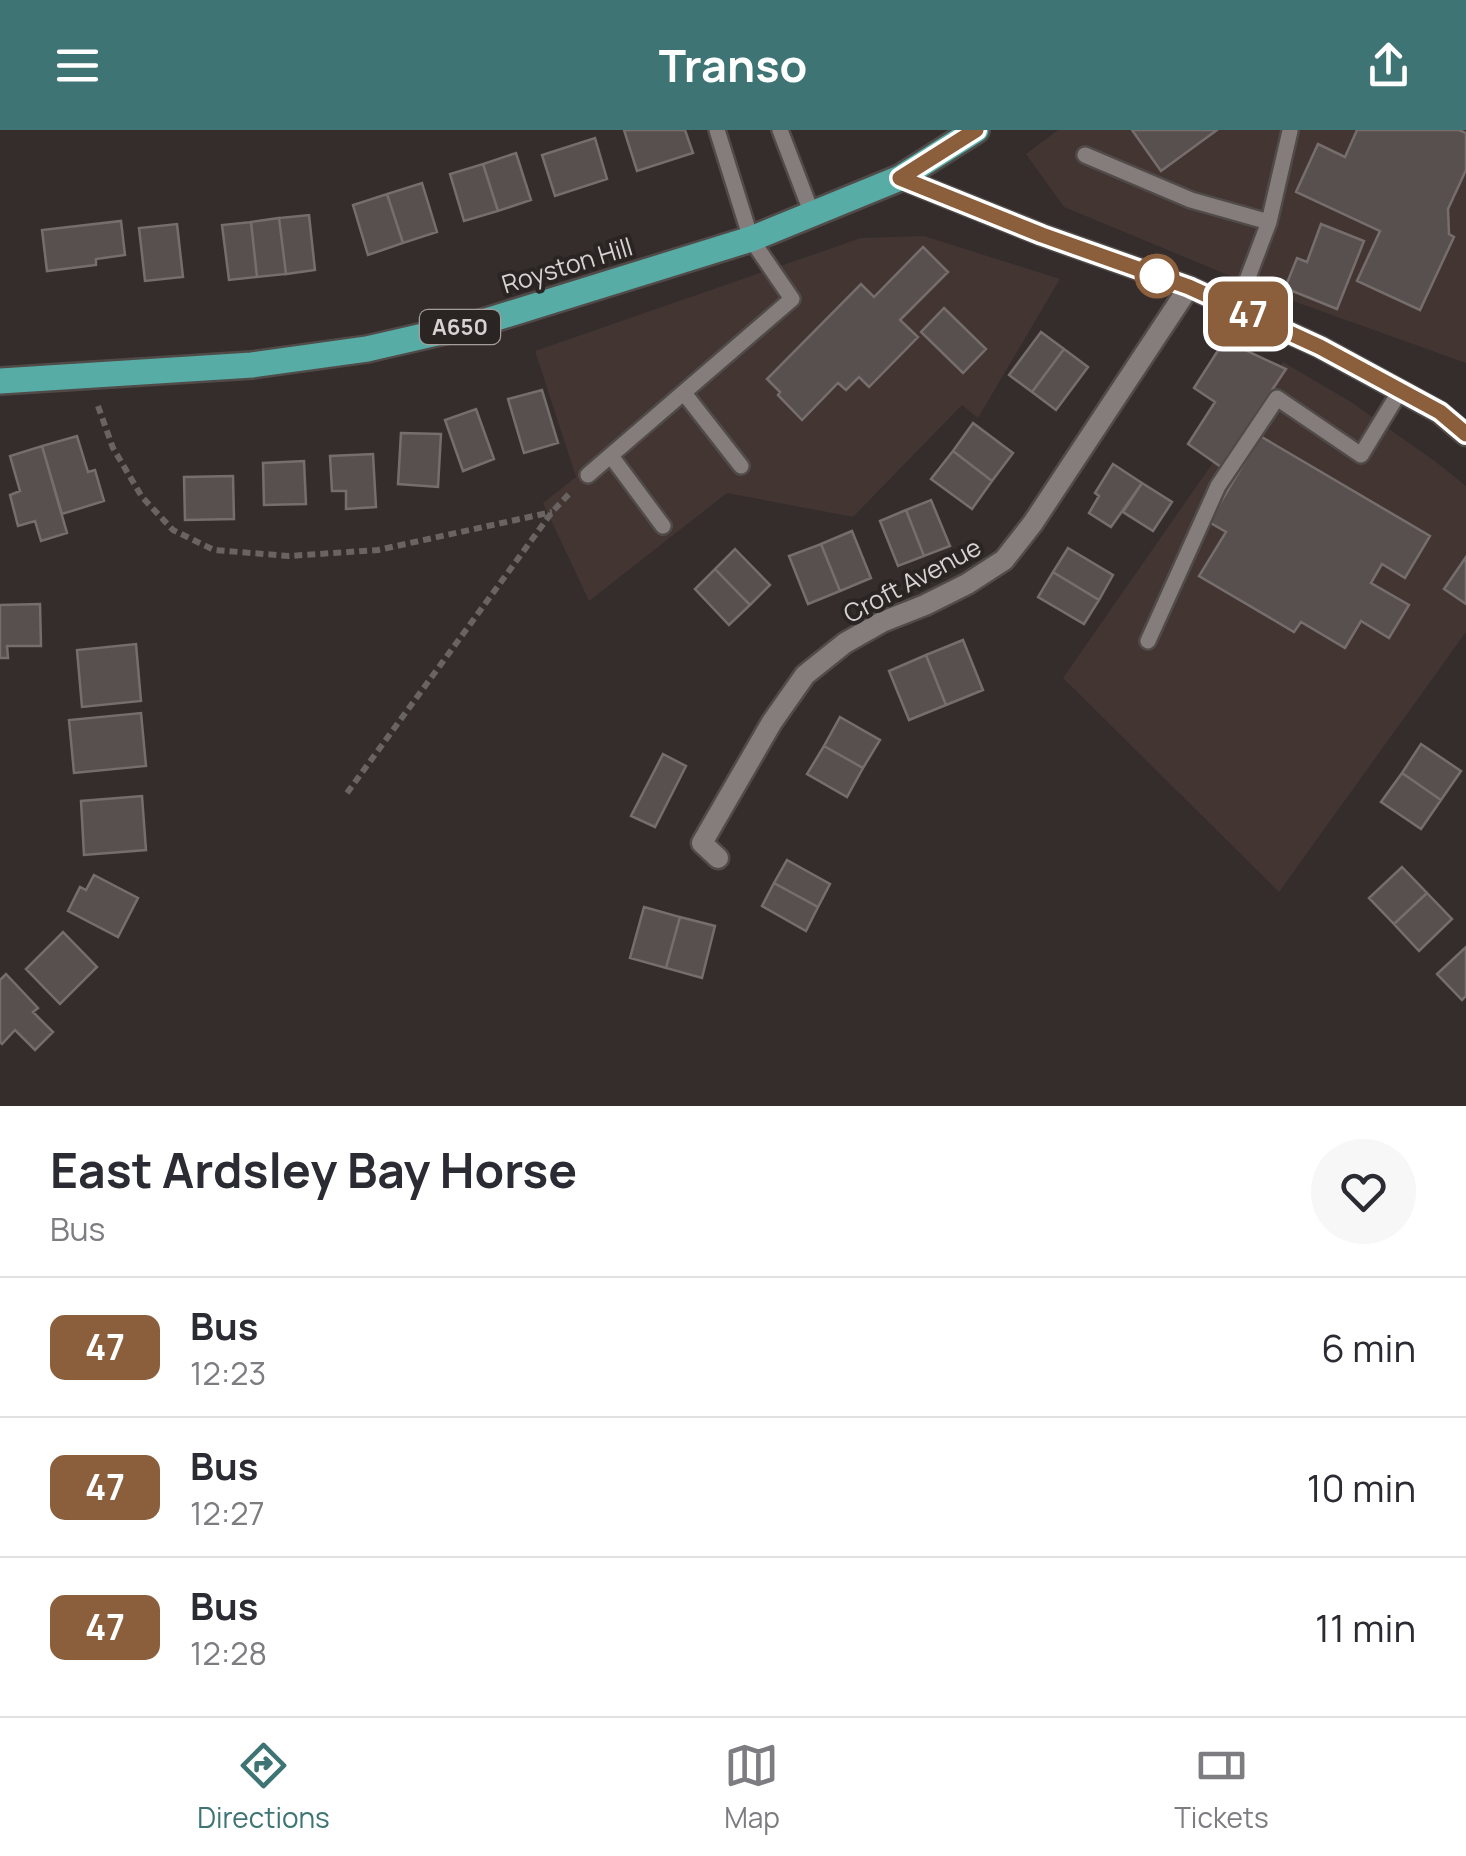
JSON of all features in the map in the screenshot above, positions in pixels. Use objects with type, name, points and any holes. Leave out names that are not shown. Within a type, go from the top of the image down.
[{"type":"main road","name":"A650","points":[[900,178],[976,130]]},
{"type":"main road","name":"Royston Hill","points":[[0,381],[252,364],[367,349],[480,323],[751,239],[900,178]]},
{"type":"street","points":[[900,178],[1042,235],[1189,287],[1320,347],[1440,412],[1466,434]]},
{"type":"street","name":"Croft Avenue","points":[[718,858],[702,843],[772,722],[805,675],[882,622],[967,584],[1004,560],[1033,524],[1189,287]]},
{"type":"lane","points":[[588,476],[792,299],[751,239],[717,130]]},
{"type":"lane","points":[[780,130],[812,214]]},
{"type":"lane","points":[[1236,309],[1270,222],[1290,131]]},
{"type":"lane","points":[[1085,155],[1191,200],[1270,222]]},
{"type":"lane","points":[[1148,642],[1218,486],[1277,398],[1361,455],[1400,391]]},
{"type":"lane","points":[[684,392],[741,466]]},
{"type":"lane","points":[[610,456],[663,526]]},
{"type":"path","points":[[88,376],[113,448],[142,497],[173,530],[214,550],[289,556],[378,550],[552,512]]},
{"type":"path","points":[[346,792],[552,512],[588,476]]},
{"type":"shaded area","points":[[1058,130],[1466,130],[1466,363],[1276,295],[1064,207],[1026,154]]},
{"type":"shaded area","points":[[924,236],[1060,279],[978,418],[962,405],[853,517],[727,493],[589,601],[543,503],[576,477],[535,351],[861,238]]},
{"type":"shaded area","points":[[1283,362],[1351,402],[1466,486],[1466,632],[1279,892],[1063,678]]},
{"type":"building","points":[[624,130],[685,130],[693,153],[637,171]]},
{"type":"building","points":[[1132,130],[1217,130],[1161,171]]},
{"type":"building","points":[[1357,130],[1466,133],[1466,170],[1448,209],[1449,234],[1454,237],[1420,310],[1357,281],[1380,231],[1296,192],[1318,144],[1345,157]]},
{"type":"building","points":[[595,138],[607,179],[555,196],[542,155]]},
{"type":"building","points":[[516,153],[531,200],[498,211],[483,164]]},
{"type":"building","points":[[483,164],[498,211],[464,221],[450,174]]},
{"type":"building","points":[[422,183],[437,232],[403,243],[387,194]]},
{"type":"building","points":[[387,194],[403,243],[368,255],[353,205]]},
{"type":"building","points":[[309,215],[315,270],[286,274],[279,218]]},
{"type":"building","points":[[279,218],[286,274],[257,277],[251,222]]},
{"type":"building","points":[[121,221],[125,255],[96,259],[96,265],[47,271],[42,230]]},
{"type":"building","points":[[251,222],[257,277],[229,280],[222,225]]},
{"type":"building","points":[[177,224],[183,277],[145,281],[139,228]]},
{"type":"building","points":[[1321,224],[1364,241],[1337,309],[1285,288],[1297,258],[1307,262]]},
{"type":"building","points":[[923,247],[948,272],[900,320],[918,337],[869,387],[859,377],[846,390],[838,383],[802,420],[767,379],[861,284],[874,297]]},
{"type":"building","points":[[944,308],[986,349],[963,373],[921,332]]},
{"type":"building","points":[[1041,332],[1064,349],[1032,392],[1009,375]]},
{"type":"building","points":[[1226,338],[1286,369],[1221,467],[1188,444],[1215,402],[1194,388]]},
{"type":"building","points":[[1064,349],[1088,367],[1056,410],[1032,392]]},
{"type":"building","points":[[542,390],[558,443],[524,453],[508,399]]},
{"type":"building","points":[[476,409],[494,459],[463,471],[445,420]]},
{"type":"building","points":[[973,423],[1013,453],[992,481],[953,451]]},
{"type":"building","points":[[401,433],[441,434],[438,487],[398,484]]},
{"type":"building","points":[[77,436],[88,472],[95,470],[104,501],[62,514],[42,446]]},
{"type":"building","points":[[1260,436],[1430,536],[1405,578],[1382,564],[1371,583],[1409,605],[1389,638],[1361,621],[1345,648],[1301,622],[1294,632],[1199,576],[1226,532],[1209,522]]},
{"type":"building","points":[[42,446],[67,533],[41,541],[35,521],[18,526],[10,495],[20,491],[10,456]]},
{"type":"building","points":[[953,451],[992,481],[972,509],[931,479]]},
{"type":"building","points":[[373,454],[376,507],[346,509],[346,491],[332,491],[330,456]]},
{"type":"building","points":[[304,461],[306,504],[264,505],[263,463]]},
{"type":"building","points":[[1113,464],[1142,483],[1111,527],[1089,513],[1099,496],[1095,493]]},
{"type":"building","points":[[233,476],[234,519],[185,520],[184,477]]},
{"type":"building","points":[[1142,483],[1172,502],[1153,531],[1123,512]]},
{"type":"building","points":[[931,500],[950,546],[924,556],[906,510]]},
{"type":"building","points":[[906,510],[924,556],[898,566],[880,521]]},
{"type":"building","points":[[852,531],[871,578],[840,591],[821,544]]},
{"type":"building","points":[[821,544],[840,591],[808,604],[789,556]]},
{"type":"building","points":[[1068,548],[1113,575],[1099,600],[1053,572]]},
{"type":"building","points":[[735,549],[770,585],[750,605],[715,569]]},
{"type":"building","points":[[1466,557],[1466,604],[1444,589]]},
{"type":"building","points":[[715,569],[750,605],[729,625],[695,589]]},
{"type":"building","points":[[1053,572],[1099,600],[1084,624],[1038,597]]},
{"type":"building","points":[[40,604],[41,646],[7,646],[8,658],[0,658],[0,605]]},
{"type":"building","points":[[963,640],[983,690],[946,705],[926,655]]},
{"type":"building","points":[[136,644],[141,701],[82,707],[77,650]]},
{"type":"building","points":[[926,655],[946,705],[909,720],[889,671]]},
{"type":"building","points":[[141,713],[146,766],[74,773],[69,720]]},
{"type":"building","points":[[840,717],[880,740],[863,768],[824,746]]},
{"type":"building","points":[[1421,744],[1461,771],[1441,800],[1402,773]]},
{"type":"building","points":[[824,746],[863,768],[847,797],[807,774]]},
{"type":"building","points":[[663,754],[686,766],[655,827],[631,816]]},
{"type":"building","points":[[1402,773],[1441,800],[1421,829],[1381,802]]},
{"type":"building","points":[[142,796],[146,850],[84,855],[81,801]]},
{"type":"building","points":[[787,860],[830,884],[818,907],[774,883]]},
{"type":"building","points":[[1402,867],[1427,893],[1394,924],[1369,898]]},
{"type":"building","points":[[94,875],[138,898],[118,937],[68,911],[80,887],[86,890]]},
{"type":"building","points":[[774,883],[818,907],[806,931],[762,906]]},
{"type":"building","points":[[1427,893],[1452,919],[1419,951],[1394,924]]},
{"type":"building","points":[[644,907],[680,917],[666,968],[630,958]]},
{"type":"building","points":[[680,917],[715,926],[702,978],[666,968]]},
{"type":"building","points":[[63,932],[97,967],[60,1004],[26,969]]},
{"type":"building","points":[[1466,947],[1466,996],[1462,1000],[1437,974]]},
{"type":"building","points":[[6,974],[38,1008],[33,1012],[53,1032],[35,1050],[15,1030],[0,1042],[0,980]]},
{"type":"bus line","name":"47","points":[[976,130],[900,178],[1042,235],[1189,287],[1320,347],[1440,412],[1466,434]]}]
